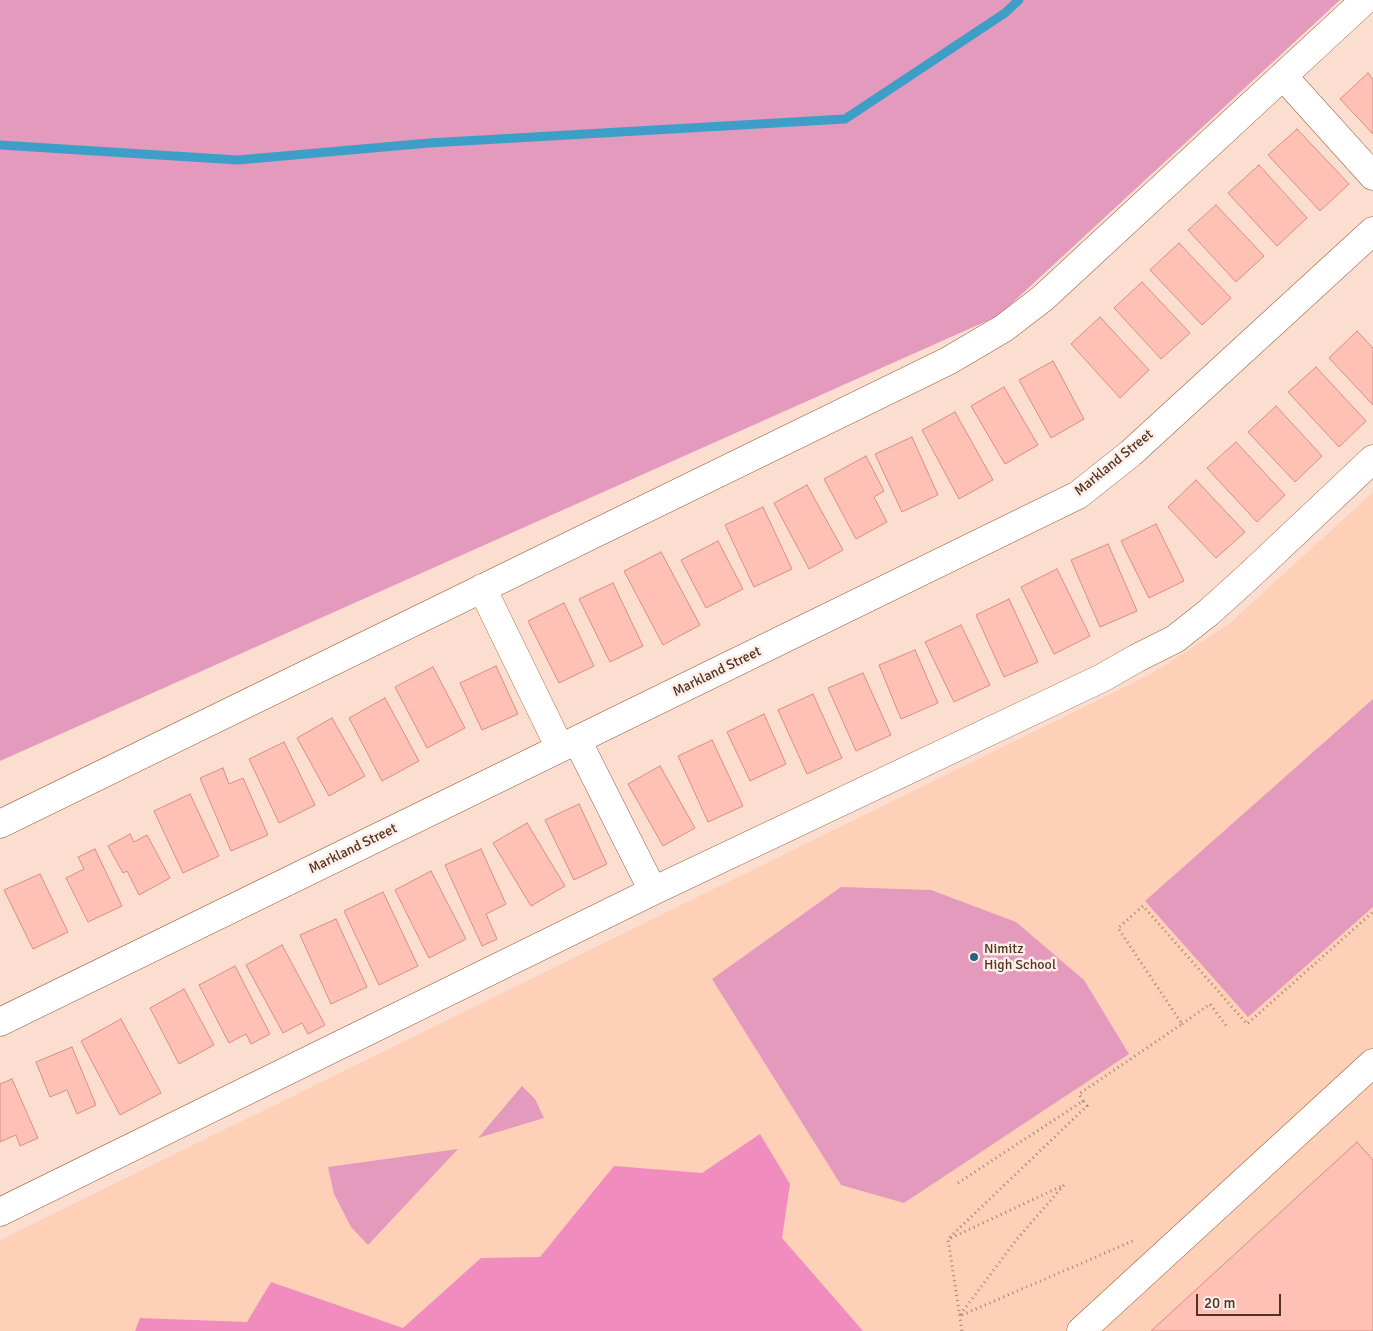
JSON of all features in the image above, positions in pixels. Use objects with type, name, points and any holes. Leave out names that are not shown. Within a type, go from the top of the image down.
[{"type":"street","points":[[0,824],[948,361],[1004,328],[1043,298],[1365,0]]},
{"type":"street","points":[[1283,76],[1373,176]]},
{"type":"street","name":"Markland Street","points":[[0,1022],[1078,495],[1131,452],[1373,231]]},
{"type":"street","points":[[0,1212],[653,890],[1102,678],[1175,639],[1208,613],[1249,576],[1373,459]]},
{"type":"street","points":[[482,588],[568,744],[653,890]]},
{"type":"street","points":[[1080,1331],[1373,1063]]},
{"type":"path","points":[[1182,1024],[1118,928],[1143,906],[1247,1024],[1373,912]]},
{"type":"path","points":[[948,1239],[1087,1106],[1080,1094],[1210,1004],[1227,1027]]},
{"type":"path","points":[[958,1183],[1083,1101]]},
{"type":"path","points":[[948,1239],[1064,1185],[1017,1239],[960,1316]]},
{"type":"path","points":[[948,1239],[962,1331]]},
{"type":"path","points":[[960,1316],[1136,1240],[1155,1262]]},
{"type":"shaded area","points":[[0,0],[1340,0],[998,316],[0,761]]},
{"type":"shaded area","name":"Nimitz High School","points":[[1373,492],[1373,1331],[0,1331],[0,1240],[1151,674],[1229,624]]},
{"type":"shaded area","points":[[1373,699],[1373,907],[1248,1017],[1145,901]]},
{"type":"shaded area","points":[[841,887],[931,890],[1016,922],[1084,980],[1129,1054],[904,1203],[841,1185],[712,979]]},
{"type":"shaded area","points":[[522,1086],[535,1099],[544,1118],[478,1138]]},
{"type":"shaded area","points":[[760,1134],[790,1184],[782,1238],[863,1331],[135,1331],[140,1318],[247,1322],[271,1282],[403,1328],[481,1258],[540,1257],[614,1166],[702,1173]]},
{"type":"shaded area","points":[[458,1149],[368,1245],[351,1227],[334,1194],[328,1167]]},
{"type":"building","points":[[1368,73],[1373,79],[1373,134],[1340,99]]},
{"type":"building","points":[[1297,129],[1349,184],[1320,211],[1268,155]]},
{"type":"building","points":[[1259,165],[1307,218],[1277,246],[1228,193]]},
{"type":"building","points":[[1216,205],[1264,256],[1236,282],[1188,230]]},
{"type":"building","points":[[1179,243],[1231,298],[1202,325],[1150,270]]},
{"type":"building","points":[[1142,282],[1190,333],[1161,359],[1114,308]]},
{"type":"building","points":[[1100,317],[1149,370],[1120,398],[1071,344]]},
{"type":"building","points":[[1357,331],[1373,348],[1373,405],[1329,358]]},
{"type":"building","points":[[1053,361],[1084,419],[1051,438],[1019,380]]},
{"type":"building","points":[[1316,367],[1366,421],[1339,447],[1288,392]]},
{"type":"building","points":[[1004,387],[1038,445],[1005,464],[971,406]]},
{"type":"building","points":[[1276,406],[1322,456],[1295,482],[1248,432]]},
{"type":"building","points":[[955,412],[993,480],[959,499],[922,430]]},
{"type":"building","points":[[912,437],[938,495],[902,512],[875,454]]},
{"type":"building","points":[[1236,442],[1285,495],[1257,522],[1207,468]]},
{"type":"building","points":[[866,456],[884,491],[874,497],[887,522],[856,539],[824,479]]},
{"type":"building","points":[[1196,480],[1245,532],[1216,558],[1168,507]]},
{"type":"building","points":[[807,485],[843,550],[809,569],[774,503]]},
{"type":"building","points":[[763,507],[792,569],[754,587],[725,525]]},
{"type":"building","points":[[1156,524],[1184,581],[1149,598],[1121,541]]},
{"type":"building","points":[[718,541],[743,589],[706,608],[681,560]]},
{"type":"building","points":[[1108,544],[1137,611],[1100,627],[1071,560]]},
{"type":"building","points":[[661,552],[700,625],[663,645],[624,571]]},
{"type":"building","points":[[1057,569],[1090,636],[1054,654],[1021,587]]},
{"type":"building","points":[[613,583],[643,646],[610,662],[579,599]]},
{"type":"building","points":[[1009,599],[1038,662],[1004,677],[976,615]]},
{"type":"building","points":[[564,603],[594,666],[559,683],[528,621]]},
{"type":"building","points":[[961,625],[990,685],[954,702],[925,642]]},
{"type":"building","points":[[915,650],[938,703],[901,719],[879,665]]},
{"type":"building","points":[[496,666],[518,714],[482,730],[460,683]]},
{"type":"building","points":[[433,667],[465,728],[427,748],[395,687]]},
{"type":"building","points":[[863,673],[891,735],[856,751],[828,688]]},
{"type":"building","points":[[813,694],[842,758],[807,774],[778,710]]},
{"type":"building","points":[[385,698],[419,761],[382,781],[349,718]]},
{"type":"building","points":[[764,714],[786,764],[750,781],[727,732]]},
{"type":"building","points":[[332,718],[365,776],[329,796],[297,738]]},
{"type":"building","points":[[712,740],[743,806],[708,822],[678,756]]},
{"type":"building","points":[[284,742],[315,805],[279,823],[249,759]]},
{"type":"building","points":[[660,766],[695,828],[663,846],[628,784]]},
{"type":"building","points":[[223,768],[229,784],[243,778],[268,835],[231,851],[200,778]]},
{"type":"building","points":[[190,794],[219,856],[183,873],[154,811]]},
{"type":"building","points":[[579,804],[607,864],[574,880],[545,820]]},
{"type":"building","points":[[527,823],[565,886],[531,906],[493,843]]},
{"type":"building","points":[[130,834],[134,842],[147,835],[170,878],[139,895],[127,871],[123,873],[108,846]]},
{"type":"building","points":[[95,849],[122,906],[88,922],[66,878],[84,869],[78,857]]},
{"type":"building","points":[[481,849],[506,904],[486,914],[497,939],[482,946],[445,865]]},
{"type":"building","points":[[431,871],[466,939],[429,958],[395,890]]},
{"type":"building","points":[[40,874],[68,932],[33,949],[4,890]]},
{"type":"building","points":[[383,892],[418,966],[379,985],[344,911]]},
{"type":"building","points":[[336,919],[367,987],[331,1004],[300,935]]},
{"type":"building","points":[[282,945],[325,1025],[308,1034],[302,1023],[283,1033],[246,965]]},
{"type":"building","points":[[235,966],[270,1034],[251,1044],[246,1034],[229,1043],[199,985]]},
{"type":"building","points":[[184,989],[214,1045],[179,1064],[150,1008]]},
{"type":"building","points":[[121,1019],[161,1093],[120,1115],[81,1041]]},
{"type":"building","points":[[72,1047],[96,1105],[77,1114],[67,1090],[50,1097],[36,1062]]},
{"type":"building","points":[[12,1079],[38,1138],[20,1146],[16,1135],[0,1142],[0,1084]]},
{"type":"building","points":[[1357,1142],[1373,1160],[1373,1331],[1151,1331]]},
{"type":"waterway","points":[[0,145],[238,160],[429,143],[845,119],[1005,13],[1019,0]]},
{"type":"place","name":"Nimitz High School","points":[[974,957]]}]
